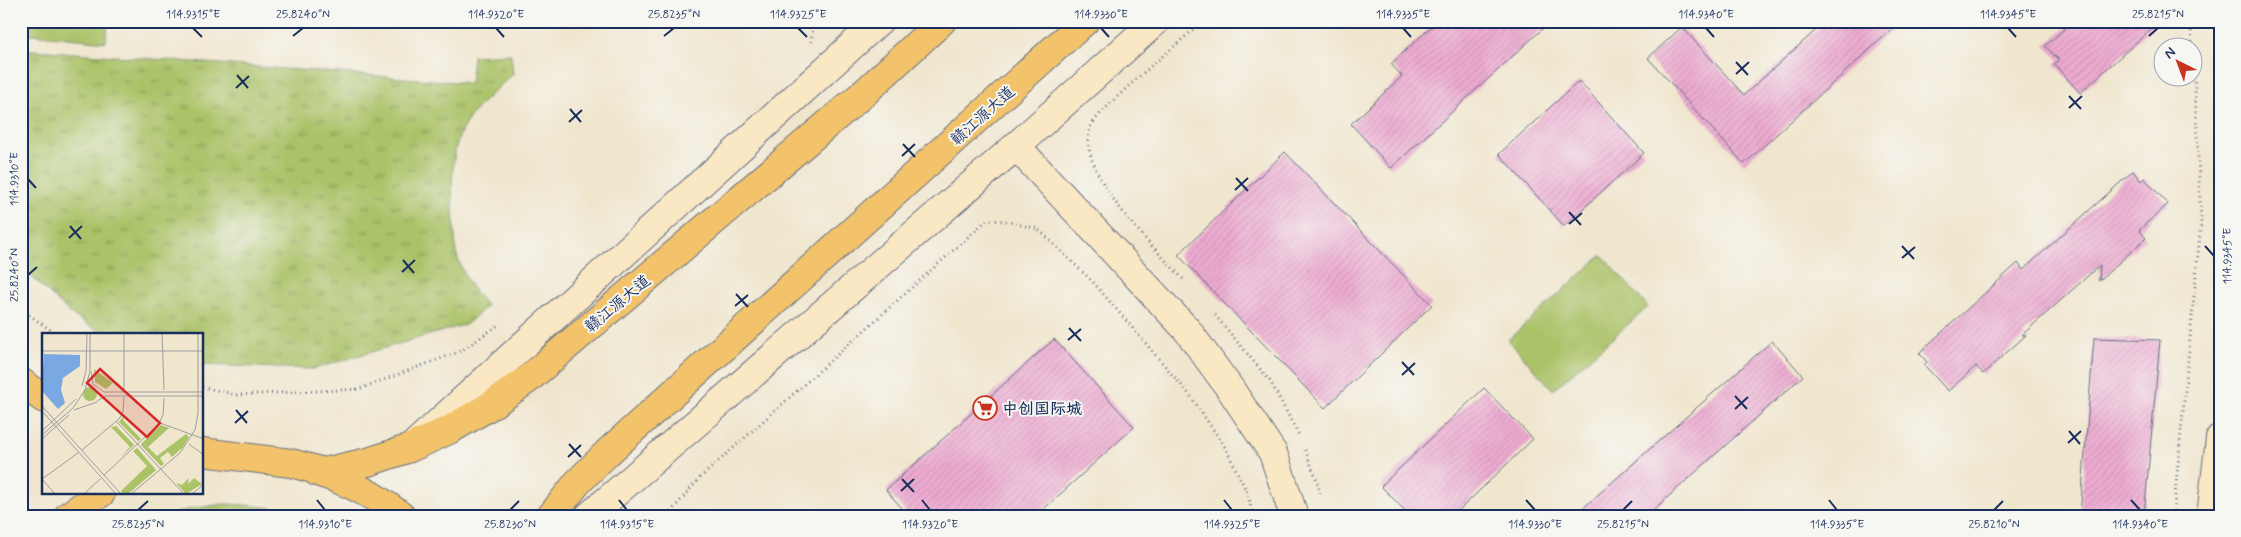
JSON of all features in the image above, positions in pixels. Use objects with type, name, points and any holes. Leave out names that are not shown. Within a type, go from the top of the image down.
[{"type":"main road","name":"赣江源大道","points":[[238,458],[291,463],[324,472],[368,462],[410,448],[451,429],[490,406],[527,380],[864,93],[942,21]]},
{"type":"main road","name":"赣江源大道","points":[[551,516],[578,482],[607,453],[1086,21]]},
{"type":"main road","points":[[21,382],[42,398]]},
{"type":"main road","points":[[204,452],[238,458]]},
{"type":"main road","points":[[204,460],[238,458]]},
{"type":"main road","points":[[291,463],[340,479],[386,503],[401,516]]},
{"type":"main road","points":[[68,516],[101,494]]},
{"type":"street","points":[[410,448],[879,21]]},
{"type":"street","points":[[589,516],[1016,146],[1156,21]]},
{"type":"street","points":[[1016,146],[1188,332],[1231,390],[1273,454],[1294,516]]},
{"type":"street","points":[[2211,516],[2220,438]]},
{"type":"street","points":[[615,516],[652,460]]},
{"type":"path","points":[[811,45],[814,21]]},
{"type":"path","points":[[1189,286],[1120,208],[1098,174],[1088,149],[1090,128],[1106,108],[1203,21]]},
{"type":"path","points":[[2191,21],[2192,38]]},
{"type":"path","points":[[2173,516],[2201,223],[2195,88]]},
{"type":"path","points":[[667,516],[700,478],[987,220],[996,220],[1038,229],[1093,282],[1189,394],[1225,447],[1248,494],[1254,516]]},
{"type":"path","points":[[1208,308],[1270,382],[1299,436],[1316,477],[1321,500]]},
{"type":"path","points":[[21,309],[55,333]]},
{"type":"path","points":[[204,388],[237,396],[359,389],[461,351],[500,324]]},
{"type":"green space","points":[[21,21],[108,21],[106,42],[21,33]]},
{"type":"green space","points":[[21,49],[470,83],[473,56],[511,54],[513,74],[473,113],[463,128],[454,155],[452,188],[456,251],[468,280],[487,306],[467,324],[313,369],[204,365],[204,333],[101,333],[71,314],[21,267]]},
{"type":"green space","points":[[1602,255],[1648,307],[1553,390],[1508,340]]},
{"type":"green space","points":[[224,504],[284,510],[304,516],[165,516],[190,509]]},
{"type":"building","points":[[1437,21],[1551,21],[1391,168],[1351,124],[1402,76],[1391,64]]},
{"type":"building","points":[[1826,21],[1901,21],[1744,164],[1648,58],[1682,27],[1744,95]]},
{"type":"building","points":[[2073,21],[2160,21],[2080,93],[2054,64],[2059,60],[2045,46]]},
{"type":"building","points":[[1579,81],[1644,153],[1564,226],[1499,154]]},
{"type":"building","points":[[1285,152],[1432,305],[1325,408],[1178,255]]},
{"type":"building","points":[[2133,171],[2141,181],[2144,178],[2168,204],[2139,230],[2146,238],[2099,281],[2100,265],[2022,335],[2026,335],[1983,374],[1976,366],[1948,391],[1924,365],[1927,362],[1919,353],[2018,263],[2023,270]]},
{"type":"building","points":[[2094,338],[2160,340],[2144,516],[2080,516]]},
{"type":"building","points":[[1054,339],[1134,427],[1036,516],[909,516],[886,490]]},
{"type":"building","points":[[1772,341],[1803,376],[1660,504],[1646,516],[1574,516]]},
{"type":"building","points":[[1484,388],[1533,439],[1453,516],[1410,516],[1381,486]]},
{"type":"place","name":"中创国际城","points":[[985,408]]}]
